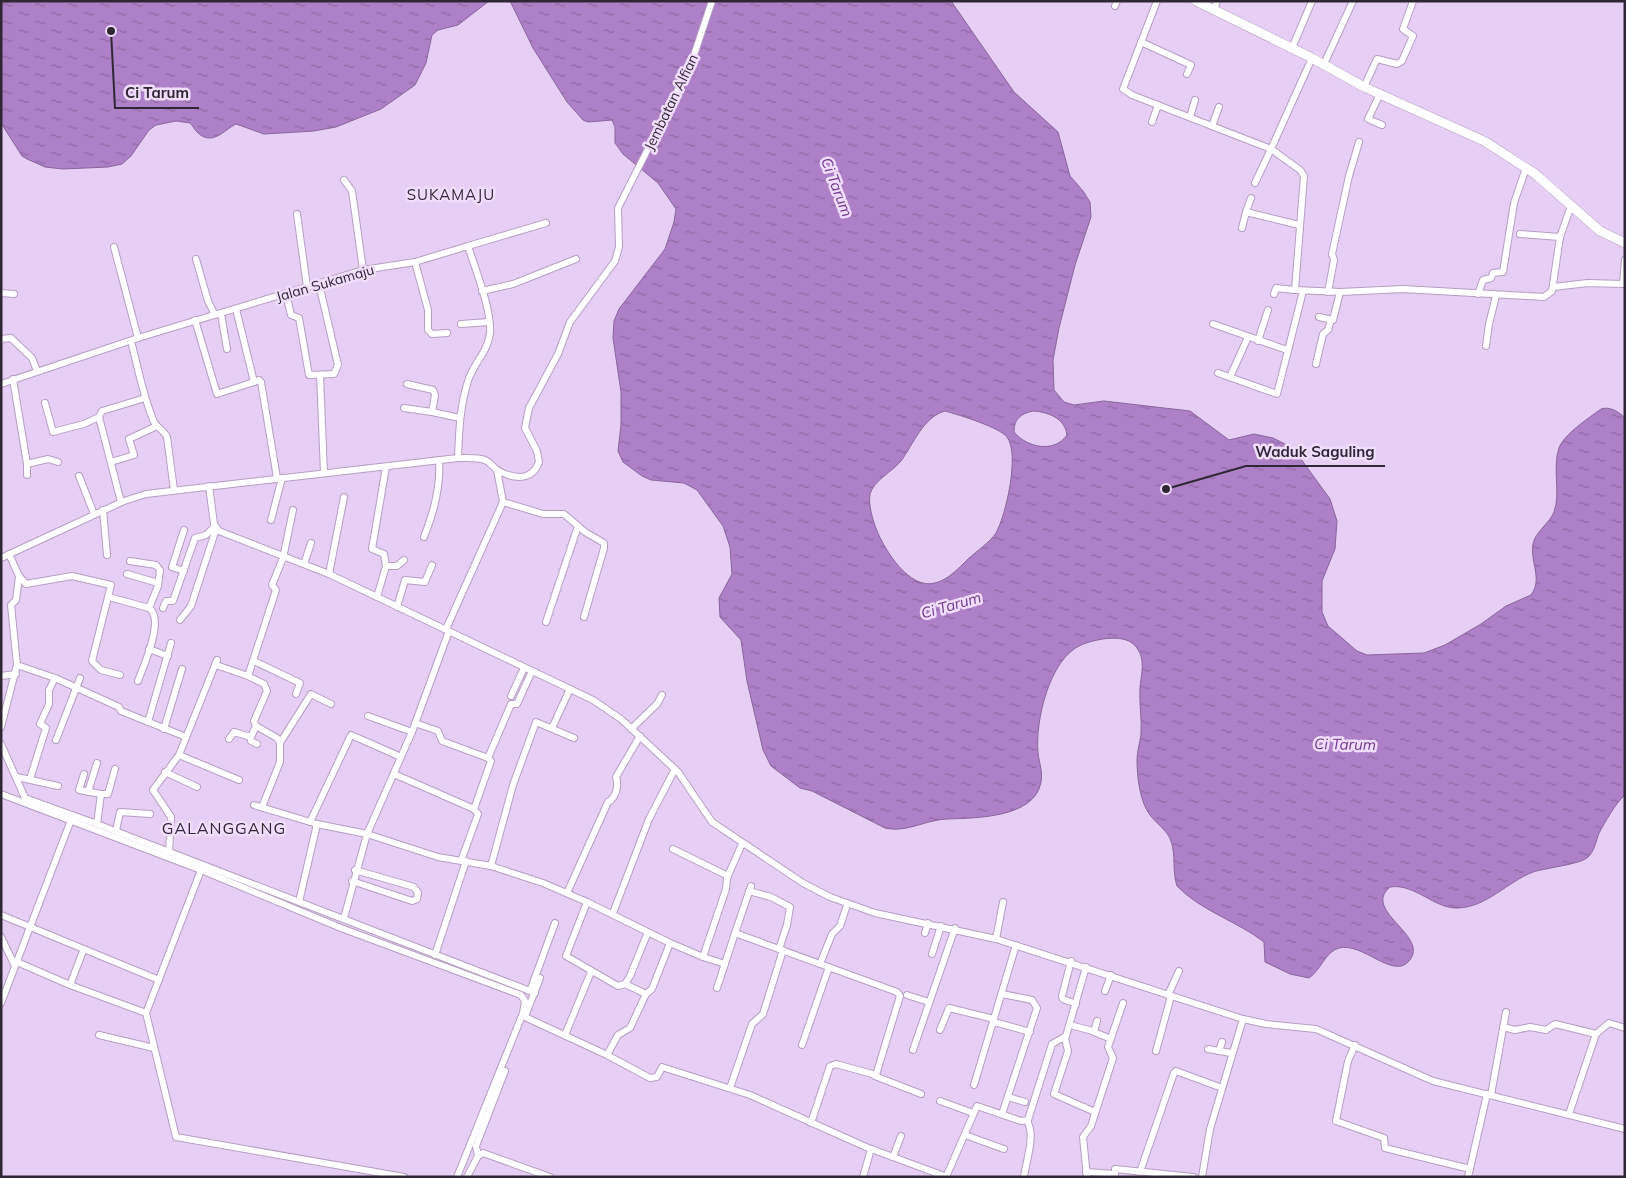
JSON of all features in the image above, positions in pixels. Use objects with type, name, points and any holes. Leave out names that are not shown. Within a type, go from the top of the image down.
[{"type":"street","name":"Jembatan Alfian","points":[[497,470],[521,478],[532,472],[538,465],[538,453],[525,428],[528,408],[558,354],[570,322],[615,261],[620,247],[617,211],[691,64],[712,1]]},
{"type":"street","points":[[1158,1],[1123,88],[1127,92],[1158,105],[1271,149],[1304,174],[1295,290]]},
{"type":"street","points":[[1196,1],[1215,6],[1364,87],[1484,141],[1526,168],[1600,231],[1625,243]]},
{"type":"street","points":[[1292,48],[1312,1]]},
{"type":"street","points":[[1324,64],[1353,1]]},
{"type":"street","points":[[1364,87],[1377,59],[1397,64],[1402,61],[1413,36],[1404,29],[1413,1]]},
{"type":"street","points":[[1142,42],[1191,65],[1187,74]]},
{"type":"street","points":[[1255,183],[1312,58]]},
{"type":"street","points":[[1380,94],[1368,119],[1382,125]]},
{"type":"street","points":[[1190,117],[1195,100]]},
{"type":"street","points":[[1152,122],[1158,105]]},
{"type":"street","points":[[1212,126],[1219,107]]},
{"type":"street","points":[[1328,292],[1334,260],[1332,254],[1348,176],[1359,142]]},
{"type":"street","points":[[1478,294],[1483,280],[1491,278],[1493,274],[1502,272],[1514,203],[1526,168]]},
{"type":"street","points":[[344,180],[352,191],[363,270]]},
{"type":"street","points":[[1242,228],[1251,198]]},
{"type":"street","points":[[1274,294],[1276,288],[1328,292],[1403,289],[1496,296],[1544,297],[1551,294],[1560,237],[1572,206]]},
{"type":"street","points":[[1246,212],[1299,225]]},
{"type":"street","points":[[297,214],[307,288]]},
{"type":"street","name":"Jalan Sukamaju","points":[[1,384],[195,320],[363,270],[415,262],[546,224]]},
{"type":"street","points":[[1520,234],[1560,237]]},
{"type":"street","points":[[458,458],[460,418],[468,380],[487,346],[489,322],[482,291],[468,246]]},
{"type":"street","points":[[114,247],[138,338]]},
{"type":"street","points":[[482,291],[513,284],[576,259]]},
{"type":"street","points":[[196,260],[208,300],[218,314],[227,348]]},
{"type":"street","points":[[1553,287],[1588,283],[1621,284],[1624,280],[1625,260]]},
{"type":"street","points":[[415,262],[428,310],[428,330],[432,334],[448,333]]},
{"type":"street","points":[[286,294],[291,315],[299,318],[309,375],[334,374],[338,365],[319,284]]},
{"type":"street","points":[[1218,373],[1277,394],[1303,291]]},
{"type":"street","points":[[1316,364],[1323,334],[1328,330],[1331,320],[1333,320],[1340,292]]},
{"type":"street","points":[[1,293],[14,294]]},
{"type":"street","points":[[1486,346],[1496,296]]},
{"type":"street","points":[[236,309],[254,382]]},
{"type":"street","points":[[1258,341],[1268,310]]},
{"type":"street","points":[[1319,317],[1331,320]]},
{"type":"street","points":[[195,320],[217,394],[259,380],[261,382],[279,478],[271,520]]},
{"type":"street","points":[[461,324],[489,322]]},
{"type":"street","points":[[1213,324],[1287,350]]},
{"type":"street","points":[[1230,377],[1248,337]]},
{"type":"street","points":[[1,339],[12,338],[32,358],[37,371]]},
{"type":"street","points":[[131,341],[145,398],[157,426],[164,431],[166,437],[174,490]]},
{"type":"street","points":[[320,375],[324,473]]},
{"type":"street","points":[[13,380],[27,475]]},
{"type":"street","points":[[407,384],[433,390],[435,395],[432,412]]},
{"type":"street","points":[[45,403],[53,432],[73,428],[99,417],[102,411],[145,398]]},
{"type":"street","points":[[404,408],[460,418]]},
{"type":"street","points":[[99,417],[121,502]]},
{"type":"street","points":[[112,462],[134,455],[129,439],[157,426]]},
{"type":"street","points":[[1,558],[121,502],[146,494],[458,458],[484,459],[497,470],[503,502],[447,630],[412,732],[367,834],[355,870],[344,918]]},
{"type":"street","points":[[26,464],[48,459],[58,462]]},
{"type":"street","points":[[424,537],[431,520],[440,480],[439,460]]},
{"type":"street","points":[[377,597],[386,566],[384,554],[372,549],[386,467]]},
{"type":"street","points":[[79,476],[94,514]]},
{"type":"street","points":[[180,620],[191,606],[216,528],[210,486]]},
{"type":"street","points":[[329,574],[344,497]]},
{"type":"street","points":[[503,502],[543,514],[564,514],[604,545],[584,617]]},
{"type":"street","points":[[103,510],[107,555]]},
{"type":"street","points":[[248,676],[276,590],[272,584],[283,558],[293,510]]},
{"type":"street","points":[[546,622],[578,526]]},
{"type":"street","points":[[216,528],[283,558],[329,574],[593,700],[632,729],[675,768],[712,822],[803,884],[847,905],[885,915],[996,938],[1242,1019],[1266,1024],[1311,1028],[1355,1045],[1433,1081],[1625,1129]]},
{"type":"street","points":[[163,608],[166,601],[173,601],[195,538],[208,534],[216,528]]},
{"type":"street","points":[[184,530],[172,566],[184,571]]},
{"type":"street","points":[[304,564],[311,544]]},
{"type":"street","points":[[9,554],[19,576],[25,583],[30,584],[76,576],[110,584],[109,596],[92,661],[101,670],[120,674]]},
{"type":"street","points":[[386,566],[397,566],[404,560]]},
{"type":"street","points":[[130,561],[159,568],[158,583],[149,608]]},
{"type":"street","points":[[397,607],[405,580],[425,582],[432,565]]},
{"type":"street","points":[[127,574],[158,583]]},
{"type":"street","points":[[1,727],[16,674],[17,665],[11,605],[16,600],[19,576]]},
{"type":"street","points":[[109,596],[149,608],[155,614],[157,624],[138,681]]},
{"type":"street","points":[[148,722],[171,643]]},
{"type":"street","points":[[149,648],[168,656]]},
{"type":"street","points":[[254,661],[300,683],[296,694]]},
{"type":"street","points":[[169,851],[171,819],[169,812],[153,791],[179,755],[216,662],[264,684],[267,688],[254,721],[256,726],[277,738],[280,743],[280,762],[262,807]]},
{"type":"street","points":[[17,665],[55,678],[148,722],[186,737]]},
{"type":"street","points":[[512,696],[524,668]]},
{"type":"street","points":[[164,729],[182,669]]},
{"type":"street","points":[[488,758],[511,704],[517,704],[532,671]]},
{"type":"street","points":[[1,676],[16,674]]},
{"type":"street","points":[[30,779],[46,728],[40,724],[49,704],[49,690],[55,678]]},
{"type":"street","points":[[56,740],[80,678]]},
{"type":"street","points":[[552,728],[570,689]]},
{"type":"street","points":[[280,743],[311,694],[331,704]]},
{"type":"street","points":[[632,729],[657,704],[662,695]]},
{"type":"street","points":[[368,716],[412,732]]},
{"type":"street","points":[[491,866],[513,785],[536,722],[574,738]]},
{"type":"street","points":[[415,723],[438,731],[442,742],[488,758],[491,761],[474,809]]},
{"type":"street","points":[[250,737],[256,726]]},
{"type":"street","points":[[229,739],[234,732],[250,737],[251,741],[258,744]]},
{"type":"street","points":[[299,902],[313,823],[351,735],[401,757]]},
{"type":"street","points":[[567,894],[608,802],[613,799],[618,784],[616,778],[640,736]]},
{"type":"street","points":[[1,744],[25,798],[169,851],[532,992]]},
{"type":"street","points":[[179,755],[239,780]]},
{"type":"street","points":[[88,792],[97,763]]},
{"type":"street","points":[[613,913],[649,819],[675,768]]},
{"type":"street","points":[[84,774],[79,790],[108,794],[115,769]]},
{"type":"street","points":[[166,772],[197,787]]},
{"type":"street","points":[[394,774],[478,811],[435,955]]},
{"type":"street","points":[[17,777],[58,786]]},
{"type":"street","points":[[1,786],[4,795],[201,870],[341,928],[521,995],[524,1002],[523,1013],[457,1177]]},
{"type":"street","points":[[97,824],[100,794]]},
{"type":"street","points":[[254,805],[313,823],[367,834],[438,857],[491,866],[588,902],[670,943],[725,964]]},
{"type":"street","points":[[116,831],[120,812],[150,814]]},
{"type":"street","points":[[1,1003],[71,820]]},
{"type":"street","points":[[703,957],[726,889],[728,876],[742,844]]},
{"type":"street","points":[[673,849],[728,876]]},
{"type":"street","points":[[201,870],[146,1013],[177,1138],[404,1177]]},
{"type":"street","points":[[352,881],[412,900],[417,899],[418,893],[414,887],[355,870]]},
{"type":"street","points":[[717,988],[750,888],[771,896],[790,907],[781,949],[763,1014],[752,1024],[730,1088]]},
{"type":"street","points":[[588,902],[565,954],[591,972],[618,986],[625,984],[646,994]]},
{"type":"street","points":[[996,938],[1003,902]]},
{"type":"street","points":[[820,964],[832,934],[840,926],[847,905]]},
{"type":"street","points":[[1,915],[159,980]]},
{"type":"street","points":[[478,1156],[476,1146],[525,1017],[555,923]]},
{"type":"street","points":[[925,933],[928,923]]},
{"type":"street","points":[[932,954],[941,926]]},
{"type":"street","points":[[913,1050],[955,928]]},
{"type":"street","points":[[625,984],[648,932]]},
{"type":"street","points":[[735,933],[897,992],[900,996],[875,1076]]},
{"type":"street","points":[[1,937],[16,964],[146,1013]]},
{"type":"street","points":[[608,1056],[618,1035],[630,1028],[646,994],[652,989],[670,943]]},
{"type":"street","points":[[974,1085],[1016,945]]},
{"type":"street","points":[[70,985],[83,950]]},
{"type":"street","points":[[1071,962],[1062,996],[1063,999],[1076,1004]]},
{"type":"street","points":[[802,1045],[829,967]]},
{"type":"street","points":[[1086,967],[1065,1038],[1068,1051],[1054,1094],[1095,1112]]},
{"type":"street","points":[[1156,1051],[1169,995],[1179,971]]},
{"type":"street","points":[[565,1035],[591,972]]},
{"type":"street","points":[[1105,991],[1111,975]]},
{"type":"street","points":[[532,992],[540,978]]},
{"type":"street","points":[[1002,994],[1035,1002],[1037,1012],[1002,1114]]},
{"type":"street","points":[[907,995],[929,1002]]},
{"type":"street","points":[[1123,1003],[1108,1047],[1113,1058],[1090,1126],[1083,1137],[1086,1175],[1115,1175],[1115,1168],[1192,1177]]},
{"type":"street","points":[[940,1030],[949,1008],[1030,1032]]},
{"type":"street","points":[[1468,1177],[1489,1094],[1506,1012]]},
{"type":"street","points":[[525,1017],[652,1079],[657,1077],[662,1068],[730,1088],[871,1149],[946,1177],[973,1113],[978,1106],[1027,1121]]},
{"type":"street","points":[[1202,1177],[1210,1130],[1242,1019]]},
{"type":"street","points":[[1093,1031],[1097,1021]]},
{"type":"street","points":[[1568,1114],[1596,1034],[1609,1023],[1625,1028]]},
{"type":"street","points":[[1504,1027],[1515,1030],[1530,1027],[1546,1030],[1555,1024],[1596,1034]]},
{"type":"street","points":[[1070,1025],[1093,1031],[1111,1039]]},
{"type":"street","points":[[99,1035],[154,1048]]},
{"type":"street","points":[[1024,1177],[1031,1130],[1027,1121],[1052,1044],[1054,1040],[1065,1038]]},
{"type":"street","points":[[1219,1051],[1222,1042]]},
{"type":"street","points":[[1355,1045],[1348,1061],[1336,1121],[1384,1138],[1385,1148],[1470,1169]]},
{"type":"street","points":[[1208,1050],[1231,1053]]},
{"type":"street","points":[[811,1123],[830,1066],[836,1064],[875,1076],[921,1094]]},
{"type":"street","points":[[1140,1172],[1174,1073],[1222,1088]]},
{"type":"street","points":[[1008,1097],[1025,1102]]},
{"type":"street","points":[[940,1101],[973,1113]]},
{"type":"street","points":[[965,1135],[1004,1149]]},
{"type":"street","points":[[893,1157],[901,1136]]},
{"type":"street","points":[[863,1177],[871,1149]]},
{"type":"street","points":[[467,1177],[478,1156],[483,1153],[550,1177]]},
{"type":"water","points":[[1,1],[489,1],[458,25],[438,30],[432,35],[426,63],[415,85],[381,109],[336,127],[314,131],[264,134],[236,124],[218,136],[208,138],[197,132],[190,123],[176,121],[156,125],[149,130],[131,156],[122,164],[108,167],[63,169],[45,167],[22,156],[1,123]]},
{"type":"water","points":[[510,1],[951,1],[1014,92],[1058,132],[1070,176],[1090,202],[1091,217],[1075,265],[1059,328],[1053,360],[1054,390],[1064,402],[1074,405],[1104,401],[1190,411],[1229,440],[1254,434],[1273,438],[1293,448],[1330,499],[1337,521],[1335,549],[1322,581],[1322,612],[1328,626],[1357,651],[1367,655],[1424,653],[1445,645],[1481,624],[1506,606],[1531,595],[1536,583],[1533,544],[1536,536],[1554,512],[1557,496],[1556,464],[1559,448],[1571,432],[1601,409],[1611,409],[1620,414],[1625,418],[1625,795],[1607,818],[1590,855],[1579,862],[1533,872],[1488,899],[1468,907],[1458,908],[1441,905],[1408,889],[1390,887],[1383,896],[1384,905],[1411,942],[1413,952],[1409,961],[1402,966],[1395,966],[1386,964],[1358,950],[1339,948],[1330,953],[1309,978],[1290,974],[1265,962],[1264,942],[1197,902],[1177,886],[1171,841],[1147,810],[1141,796],[1138,781],[1137,753],[1141,734],[1141,657],[1137,648],[1132,643],[1119,638],[1102,639],[1081,645],[1070,652],[1060,663],[1046,693],[1039,725],[1038,753],[1041,782],[1036,794],[1028,803],[1003,814],[939,820],[900,829],[885,828],[812,791],[800,788],[771,766],[763,750],[747,681],[741,640],[720,617],[719,598],[732,574],[730,547],[723,526],[697,490],[684,483],[651,480],[642,476],[623,462],[618,451],[621,425],[621,392],[613,338],[614,321],[619,309],[665,249],[674,222],[676,209],[658,183],[623,154],[615,143],[615,127],[612,120],[588,122],[583,120],[567,102],[533,48]],"holes":[[[945,411],[988,425],[1003,433],[1011,445],[1012,470],[1004,513],[996,533],[949,576],[935,583],[925,584],[907,575],[892,558],[872,518],[870,494],[875,484],[901,461],[925,425],[937,414]],[[1033,411],[1055,417],[1063,424],[1067,435],[1055,445],[1048,446],[1033,445],[1019,437],[1014,432],[1017,420],[1021,416]]]},
{"type":"place","name":"Ci Tarum","points":[[111,31]]},
{"type":"place","name":"Waduk Saguling","points":[[1166,489]]},
{"type":"district","name":"SUKAMAJU","points":[[451,194]]},
{"type":"district","name":"GALANGGANG","points":[[224,828]]}]
